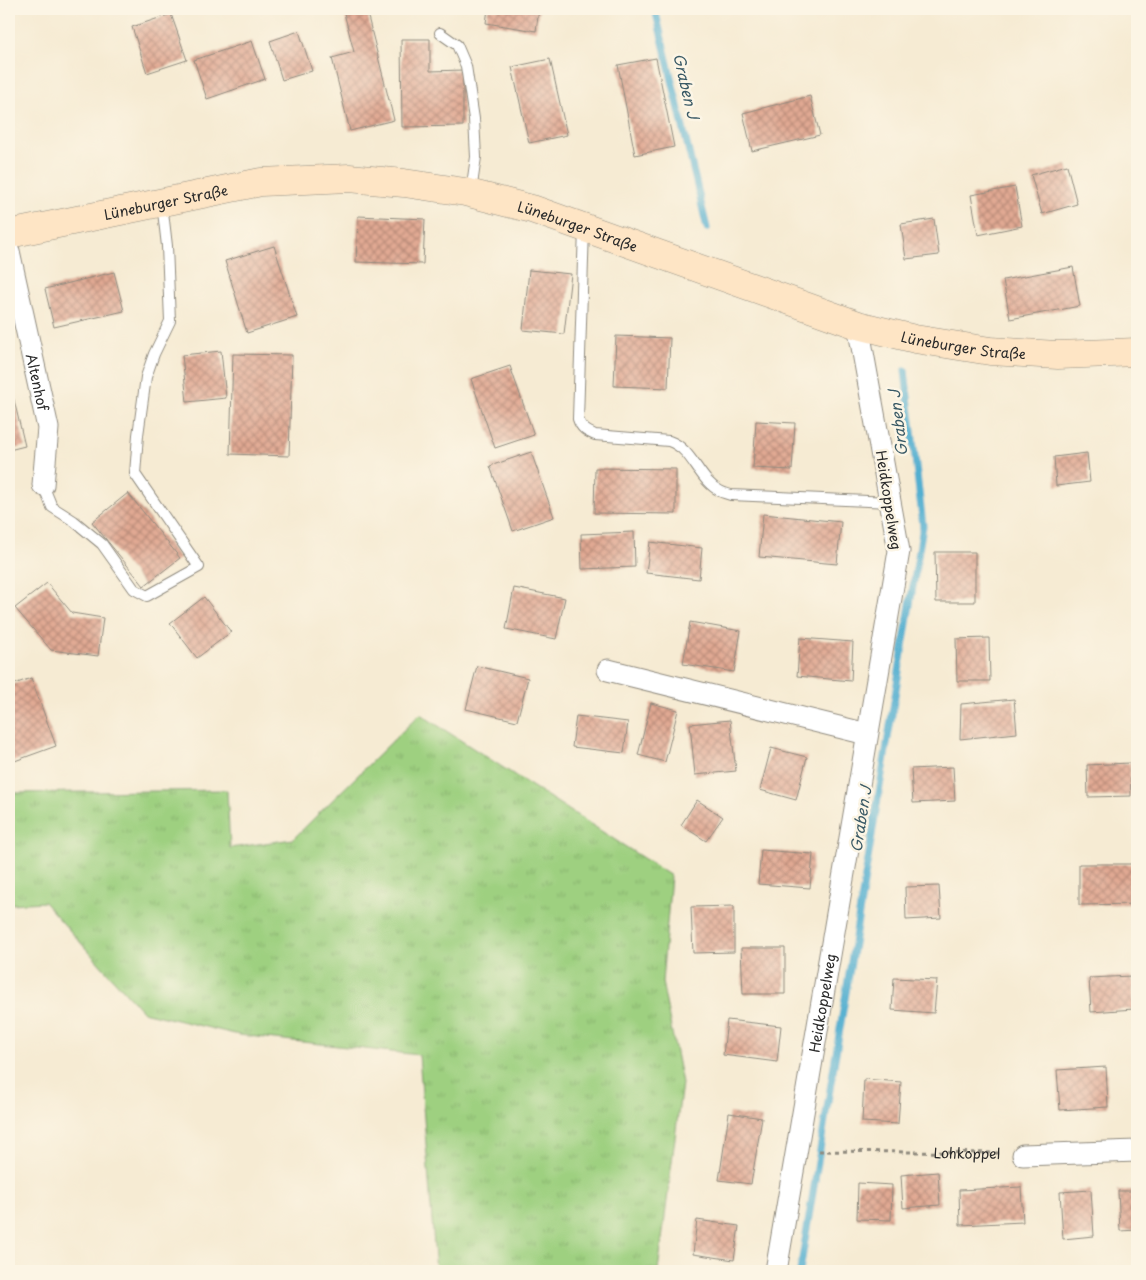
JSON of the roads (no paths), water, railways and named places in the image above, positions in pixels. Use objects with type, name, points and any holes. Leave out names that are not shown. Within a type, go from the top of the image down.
[{"type":"main road","name":"Lüneburger Straße","points":[[9,234],[261,182],[349,178],[404,183],[471,193],[532,209],[858,325],[915,339],[990,351],[1058,356],[1137,352]]},
{"type":"street","name":"Altenhof","points":[[9,251],[48,428],[43,485]]},
{"type":"street","name":"Heidkoppelweg","points":[[776,1271],[899,551],[858,325]]},
{"type":"street","points":[[608,670],[867,734]]},
{"type":"street","points":[[1023,1154],[1137,1151]]},
{"type":"lane","points":[[440,34],[456,45],[466,66],[474,119],[475,148],[471,193]]},
{"type":"lane","points":[[43,485],[52,507],[74,521],[102,544],[134,589],[147,596],[199,567],[135,474],[146,377],[154,354],[170,321],[167,246],[162,202]]},
{"type":"lane","points":[[584,227],[578,420],[580,426],[595,435],[669,441],[678,444],[710,484],[719,491],[731,495],[890,502]]},
{"type":"waterway","name":"Graben J","points":[[655,9],[707,228]]},
{"type":"waterway","name":"Graben J","points":[[800,1271],[923,526],[905,371]]}]
